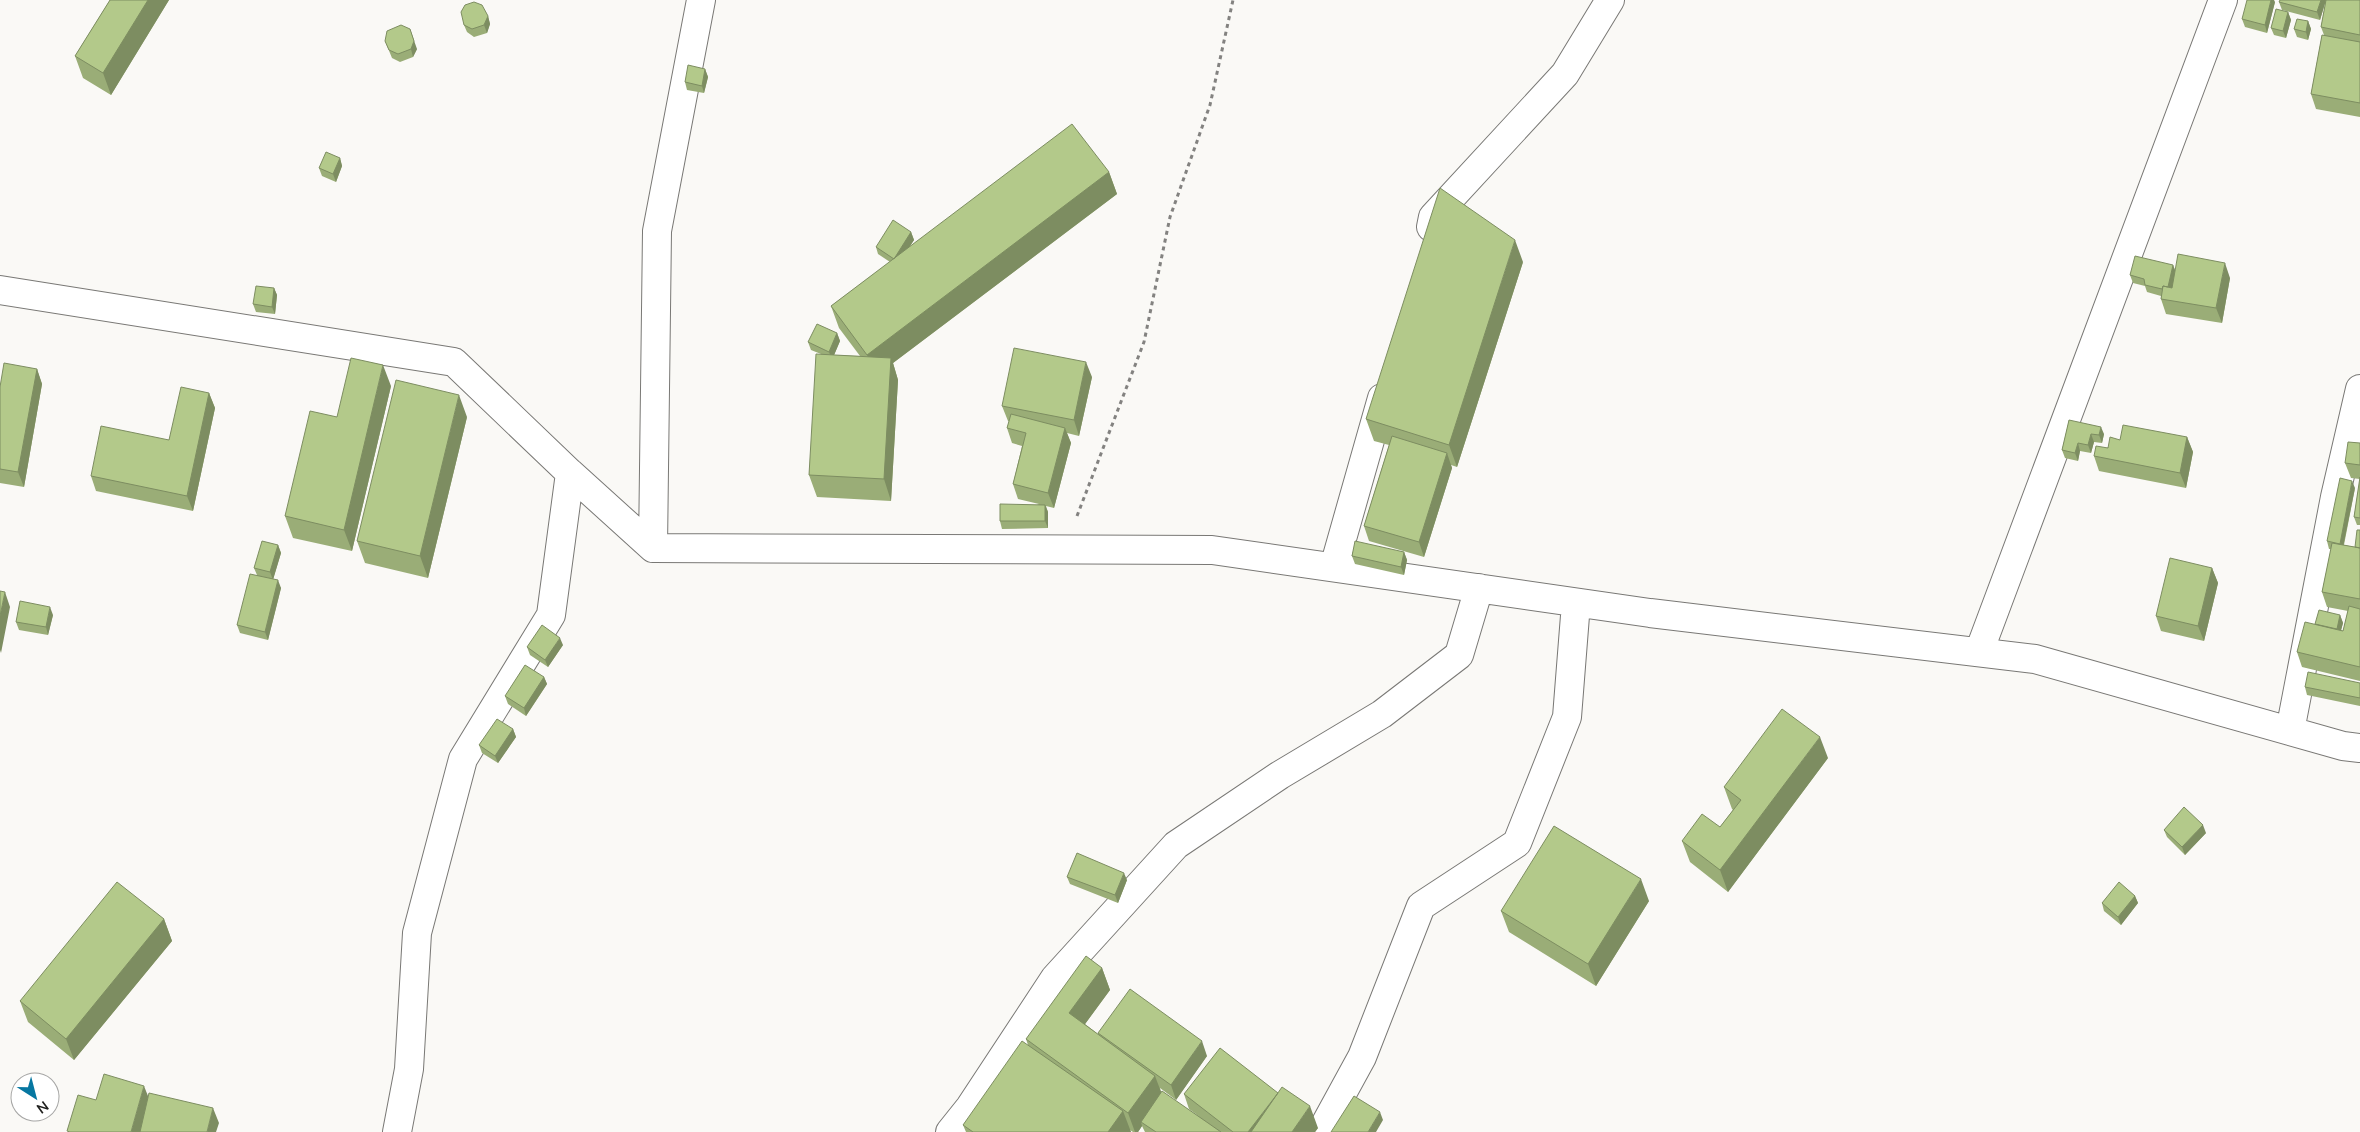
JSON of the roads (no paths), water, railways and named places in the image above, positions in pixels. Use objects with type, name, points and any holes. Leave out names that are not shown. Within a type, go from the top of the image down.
[{"type":"street","points":[[653,548],[657,231],[701,0]]},
{"type":"street","points":[[1422,255],[1433,217],[1565,74],[1610,0]]},
{"type":"street","points":[[1979,652],[2223,0]]},
{"type":"street","points":[[0,290],[454,362],[570,473],[653,548],[1212,550],[1576,603],[2035,659],[2343,746],[2360,748]]},
{"type":"street","points":[[1334,567],[1388,378]]},
{"type":"street","points":[[2290,731],[2335,497],[2360,389]]},
{"type":"street","points":[[398,1132],[409,1069],[419,924],[463,759],[551,615],[570,473]]},
{"type":"street","points":[[950,1132],[970,1107],[1054,978],[1176,845],[1280,775],[1382,714],[1459,655],[1479,588]]},
{"type":"street","points":[[1321,1132],[1362,1057],[1421,906],[1517,843],[1567,717],[1576,603]]}]
